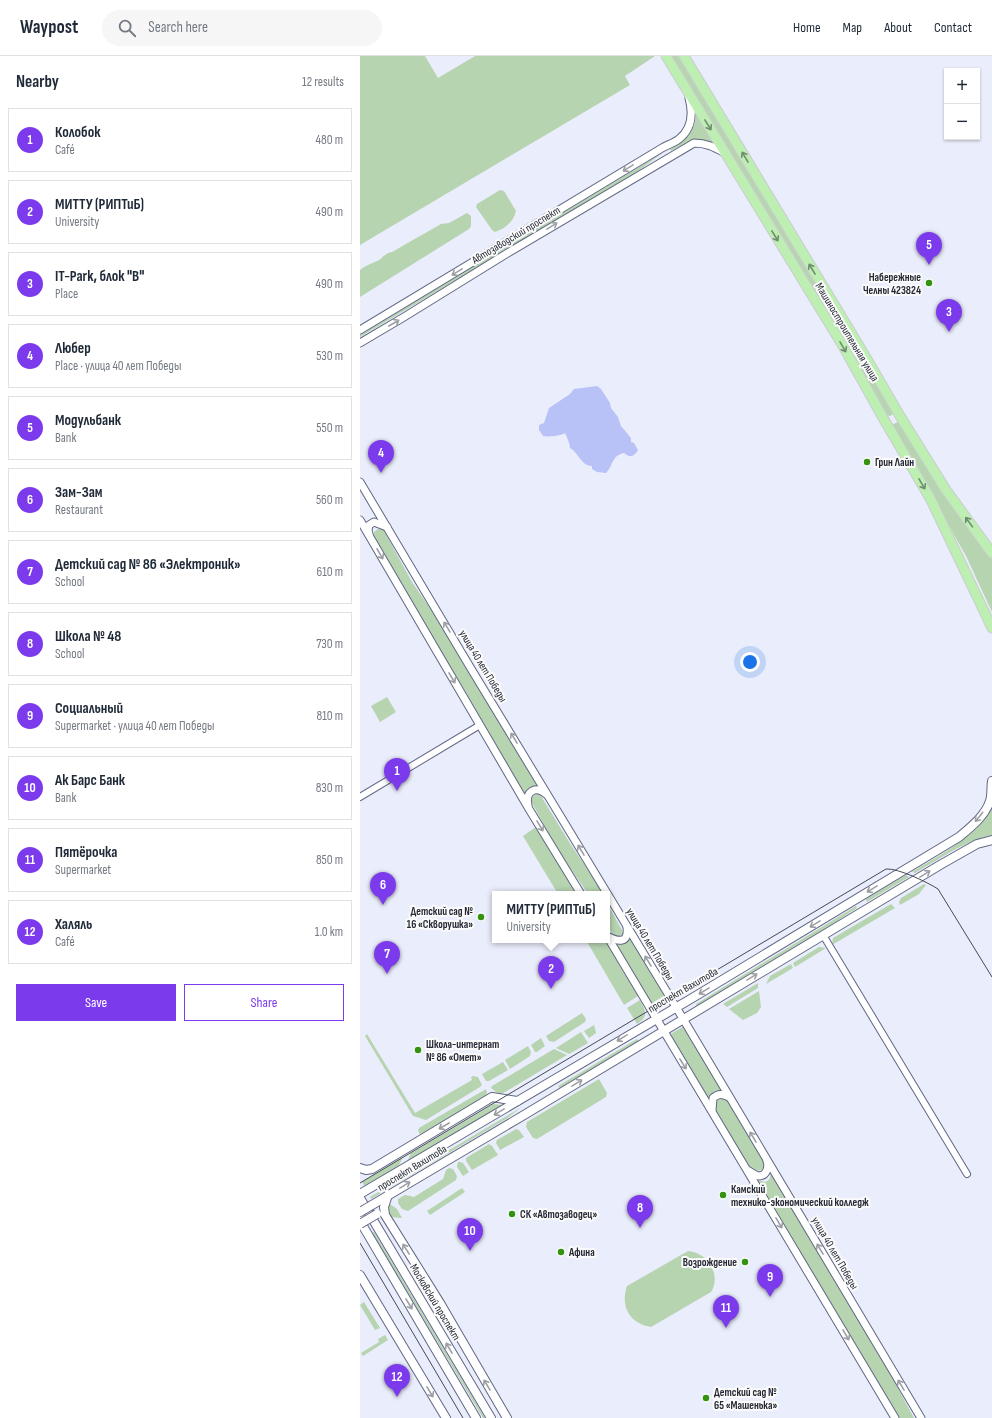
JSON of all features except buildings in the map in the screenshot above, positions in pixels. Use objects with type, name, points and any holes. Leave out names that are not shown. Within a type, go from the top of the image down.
[{"type":"main road","name":"Машиностроительная улица","points":[[666,56],[843,346],[930,500],[992,628]]},
{"type":"main road","name":"Машиностроительная улица","points":[[684,56],[946,490],[992,553]]},
{"type":"main road","points":[[882,416],[894,420],[897,417],[896,408]]},
{"type":"main road","name":"проспект Вахитова","points":[[361,1195],[959,837],[980,817],[987,808],[990,799],[992,781]]},
{"type":"main road","name":"проспект Вахитова","points":[[360,1212],[964,851],[977,844],[992,840]]},
{"type":"main road","points":[[849,903],[862,900],[865,902],[855,916]]},
{"type":"main road","points":[[539,1089],[552,1085],[555,1087],[555,1091],[545,1102]]},
{"type":"main road","points":[[360,1168],[369,1170],[378,1166],[492,1097],[517,1101]]},
{"type":"main road","name":"Московский проспект","points":[[361,1195],[491,1418]]},
{"type":"main road","points":[[388,1195],[381,1214],[360,1223],[476,1418]]},
{"type":"main road","points":[[381,1214],[440,1303],[508,1418]]},
{"type":"main road","points":[[360,1275],[446,1418]]},
{"type":"street","name":"Автозаводский проспект","points":[[360,330],[679,139],[688,128],[691,120],[692,110],[688,92]]},
{"type":"street","name":"Автозаводский проспект","points":[[360,343],[570,215],[684,148],[694,143],[703,143],[713,146],[725,153]]},
{"type":"street","points":[[662,148],[666,150],[666,156],[664,159]]},
{"type":"street","points":[[566,207],[571,208],[570,215]]},
{"type":"street","name":"улица 40 лет Победы","points":[[360,482],[606,891]]},
{"type":"street","points":[[360,520],[529,809],[579,891]]},
{"type":"street","points":[[372,542],[368,530],[370,525],[374,522],[387,527]]},
{"type":"street","points":[[360,797],[480,725]]},
{"type":"street","points":[[529,809],[527,801],[533,791],[537,789],[541,790],[548,795]]},
{"type":"street","name":"улица 40 лет Победы","points":[[610,898],[921,1418]]},
{"type":"street","points":[[610,938],[620,941],[625,938],[628,933],[627,926]]},
{"type":"street","points":[[822,935],[967,1174]]},
{"type":"street","points":[[610,941],[895,1418]]},
{"type":"street","points":[[712,1110],[713,1098],[720,1094],[729,1097]]},
{"type":"street","points":[[747,1170],[760,1176],[764,1174],[768,1169],[765,1157]]},
{"type":"green space","points":[[360,56],[425,56],[438,78],[475,56],[655,56],[625,76],[630,85],[360,245]]},
{"type":"green space","points":[[671,56],[678,56],[894,412],[892,415],[886,415]]},
{"type":"green space","points":[[696,114],[715,145],[709,142],[698,141],[687,143],[671,151],[670,149],[684,139],[691,131]]},
{"type":"green space","points":[[664,152],[634,174],[360,337],[360,334]]},
{"type":"green space","points":[[500,190],[504,191],[516,211],[515,215],[508,224],[495,232],[476,207],[477,204]]},
{"type":"green space","points":[[467,213],[471,216],[471,226],[469,229],[360,297],[360,270],[441,224],[449,223]]},
{"type":"green space","points":[[898,422],[943,492],[992,559],[992,612],[966,556],[931,494],[889,426]]},
{"type":"green space","points":[[378,529],[383,529],[412,582],[449,636],[538,785],[524,795],[464,689],[434,642],[374,536],[374,532]]},
{"type":"green space","points":[[387,697],[396,712],[380,722],[371,706]]},
{"type":"green space","points":[[537,794],[541,796],[601,891],[586,891],[556,847],[532,803],[532,797]]},
{"type":"green space","points":[[992,808],[992,835],[962,846],[915,873],[912,872],[956,845],[966,837],[984,819]]},
{"type":"green space","points":[[536,827],[577,891],[556,891],[523,836]]},
{"type":"green space","points":[[906,875],[909,877],[867,902],[866,899]]},
{"type":"green space","points":[[924,884],[926,885],[919,894],[900,905],[899,902],[901,898]]},
{"type":"green space","points":[[891,904],[895,908],[832,945],[833,938]]},
{"type":"green space","points":[[856,906],[857,908],[819,933],[697,1007],[696,1004]]},
{"type":"green space","points":[[610,908],[623,933],[620,937],[614,937],[610,930]]},
{"type":"green space","points":[[630,937],[665,995],[651,1004],[616,945],[627,941]]},
{"type":"green space","points":[[588,943],[608,943],[618,963],[638,996],[624,1005]]},
{"type":"green space","points":[[819,947],[826,948],[795,967],[793,963]]},
{"type":"green space","points":[[791,964],[793,968],[766,984],[770,976]]},
{"type":"green space","points":[[758,983],[758,988],[727,1007],[723,1004]]},
{"type":"green space","points":[[759,991],[761,1007],[757,1013],[743,1020],[729,1009]]},
{"type":"green space","points":[[640,1000],[644,1008],[645,1016],[637,1024],[627,1008]]},
{"type":"green space","points":[[582,1013],[586,1019],[585,1022],[554,1042],[549,1041],[546,1036]]},
{"type":"green space","points":[[594,1025],[596,1033],[589,1038],[584,1031]]},
{"type":"green space","points":[[684,1026],[722,1091],[713,1093],[709,1100],[669,1035]]},
{"type":"green space","points":[[581,1032],[588,1043],[569,1054],[556,1048]]},
{"type":"green space","points":[[367,1034],[415,1113],[472,1080],[471,1077],[473,1076],[478,1077],[482,1085],[426,1120],[413,1116],[365,1036]]},
{"type":"green space","points":[[541,1038],[545,1046],[535,1052],[531,1045]]},
{"type":"green space","points":[[637,1039],[639,1042],[560,1089],[558,1086]]},
{"type":"green space","points":[[528,1046],[531,1052],[530,1056],[510,1069],[505,1060]]},
{"type":"green space","points":[[554,1049],[567,1055],[500,1095],[491,1088],[492,1086]]},
{"type":"green space","points":[[503,1062],[508,1070],[489,1081],[486,1081],[482,1074]]},
{"type":"green space","points":[[599,1079],[607,1093],[606,1097],[537,1139],[533,1138],[526,1127],[527,1122]]},
{"type":"green space","points":[[486,1089],[486,1097],[421,1136],[418,1131],[419,1128]]},
{"type":"green space","points":[[719,1097],[724,1098],[729,1103],[765,1164],[763,1168],[757,1171],[750,1168],[714,1110],[715,1100]]},
{"type":"green space","points":[[494,1104],[502,1105],[407,1162],[411,1153]]},
{"type":"green space","points":[[522,1107],[506,1119],[371,1199],[370,1197]]},
{"type":"green space","points":[[516,1129],[519,1130],[524,1137],[500,1150],[496,1143],[497,1140]]},
{"type":"green space","points":[[489,1144],[498,1155],[472,1170],[466,1161],[466,1158]]},
{"type":"green space","points":[[403,1157],[398,1167],[365,1187],[362,1182]]},
{"type":"green space","points":[[458,1162],[463,1163],[469,1172],[463,1176],[457,1167]]},
{"type":"green space","points":[[449,1168],[453,1169],[457,1176],[456,1180],[408,1211],[402,1209],[398,1203],[398,1199],[405,1195],[414,1197],[443,1179],[446,1170]]},
{"type":"green space","points":[[771,1171],[887,1368],[914,1418],[899,1418],[757,1180],[764,1182],[767,1181],[770,1178]]},
{"type":"green space","points":[[462,1188],[465,1192],[430,1215],[427,1211]]},
{"type":"green space","points":[[390,1204],[397,1209],[402,1218],[390,1217],[387,1210]]},
{"type":"green space","points":[[374,1232],[485,1418],[483,1418],[372,1233]]},
{"type":"green space","points":[[688,1251],[701,1255],[711,1266],[715,1279],[711,1292],[651,1327],[637,1322],[628,1313],[626,1307],[625,1294],[627,1286]]},
{"type":"green space","points":[[364,1302],[380,1328],[375,1330],[360,1305]]},
{"type":"green space","points":[[385,1335],[388,1340],[363,1356],[361,1353],[379,1342],[378,1339]]},
{"type":"water","points":[[597,386],[601,389],[610,403],[611,408],[618,417],[621,426],[631,438],[631,442],[634,443],[638,450],[632,456],[628,456],[624,453],[617,456],[606,473],[597,472],[592,469],[592,466],[585,464],[570,448],[565,433],[558,436],[543,436],[539,430],[539,425],[544,423],[549,408],[570,394],[574,389]]},
{"type":"tram line","points":[[360,1183],[886,869],[905,873],[938,889],[992,977]]},
{"type":"tram line","points":[[360,1243],[463,1418]]},
{"type":"place","name":"Модульбанк","points":[[929,265]]},
{"type":"place","name":"Набережные Челны 423824","points":[[929,283]]},
{"type":"place","name":"IT-Park, блок \"В\"","points":[[949,332]]},
{"type":"place","name":"Грин Лайн","points":[[867,462]]},
{"type":"place","name":"Любер","points":[[381,473]]},
{"type":"place","name":"Колобок","points":[[397,791]]},
{"type":"place","name":"Зам-Зам","points":[[383,905]]},
{"type":"place","name":"Детский сад № 16 «Скворушка»","points":[[481,917]]},
{"type":"place","name":"Детский сад № 86 «Электроник»","points":[[387,974]]},
{"type":"place","name":"МИТТУ (РИПТиБ)","points":[[551,989]]},
{"type":"place","name":"Школа-интернат № 86 «Омет»","points":[[418,1050]]},
{"type":"place","name":"Камский технико-экономический колледж","points":[[723,1195]]},
{"type":"place","name":"СК «Автозаводец»","points":[[512,1214]]},
{"type":"place","name":"Школа № 48","points":[[640,1228]]},
{"type":"place","name":"Ак Барс Банк","points":[[470,1251]]},
{"type":"place","name":"Афина","points":[[561,1252]]},
{"type":"place","name":"Возрождение","points":[[745,1262]]},
{"type":"place","name":"Социальный","points":[[770,1297]]},
{"type":"place","name":"Пятёрочка","points":[[726,1328]]},
{"type":"place","name":"Халяль","points":[[397,1397]]},
{"type":"place","name":"Детский сад № 65 «Машенька»","points":[[706,1398]]}]
